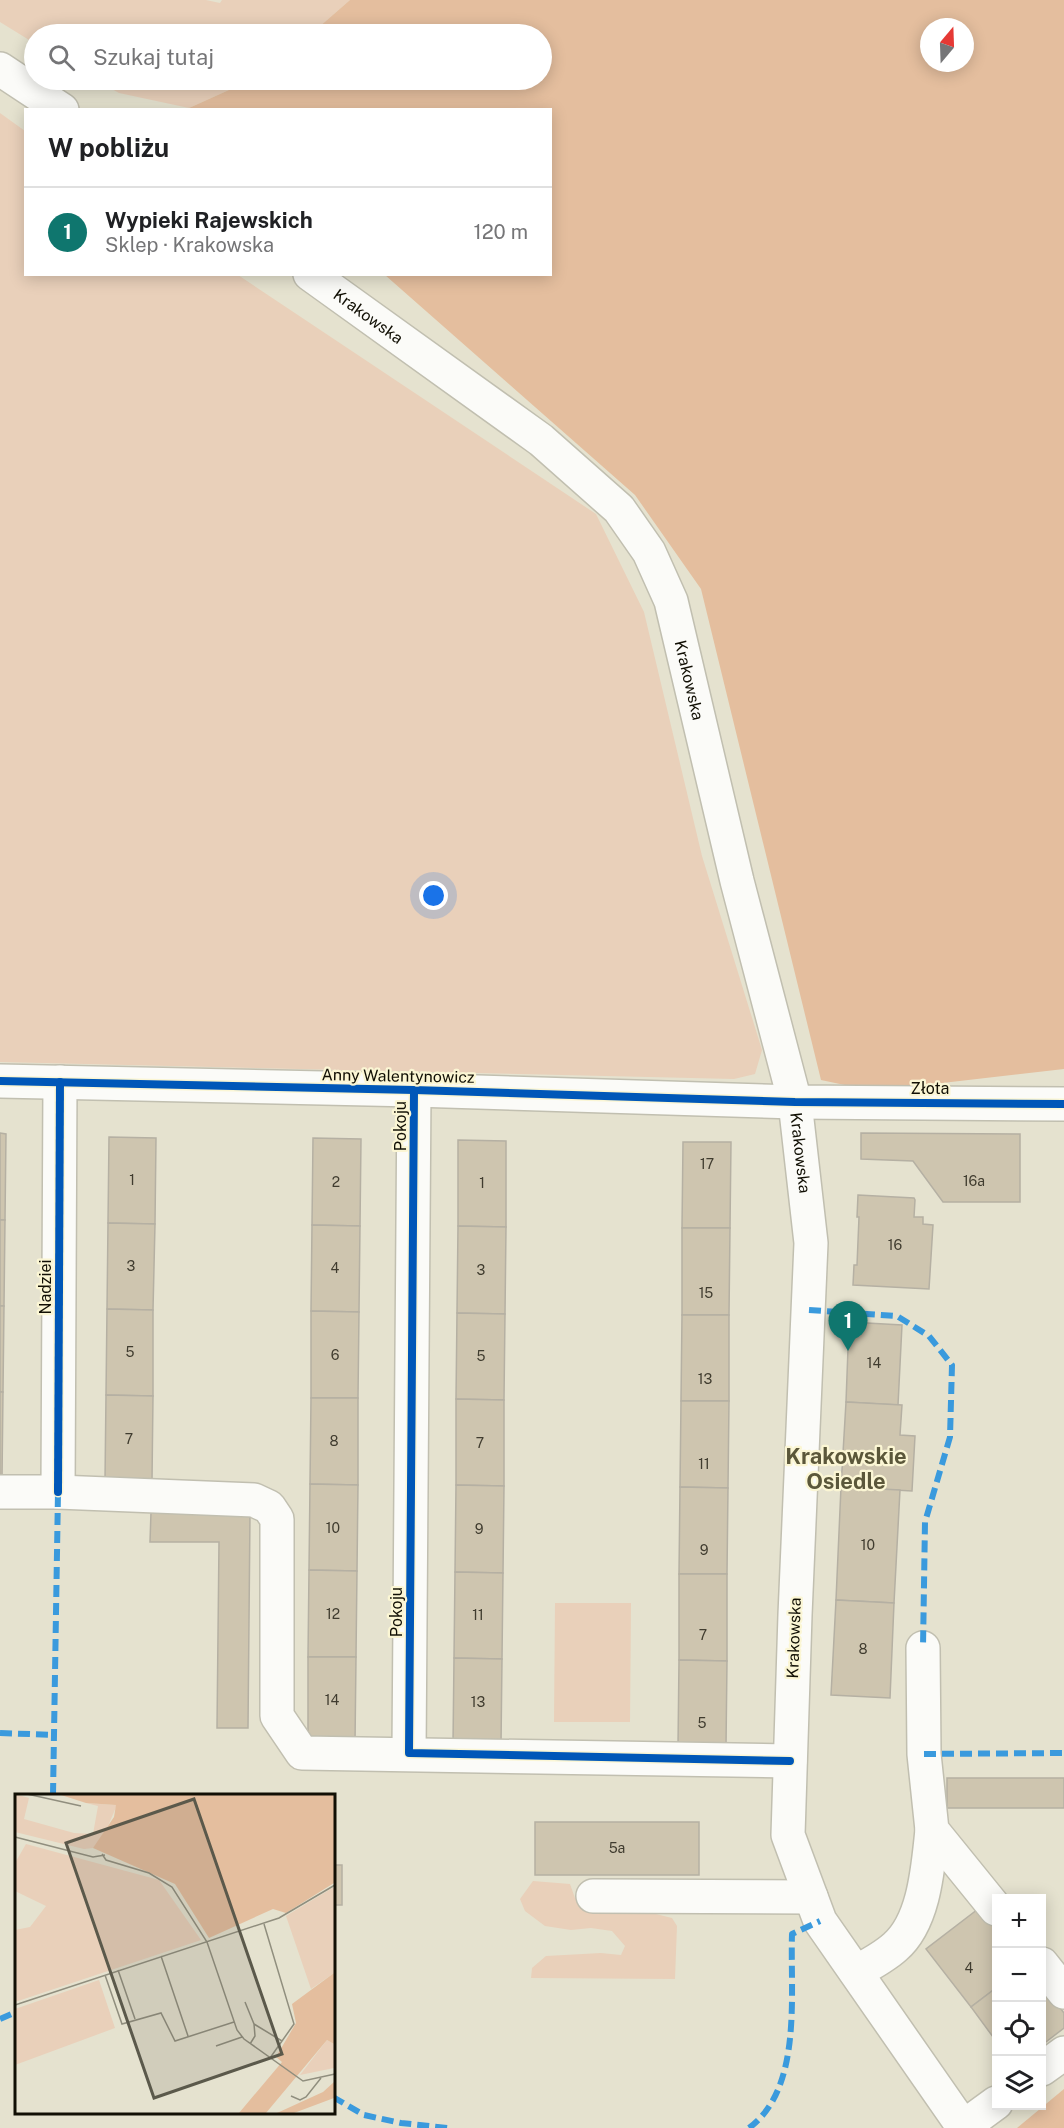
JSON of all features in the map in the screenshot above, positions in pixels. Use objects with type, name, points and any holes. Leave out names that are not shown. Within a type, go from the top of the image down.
[{"type":"street","points":[[0,69],[24,85]]},
{"type":"street","points":[[32,90],[59,108]]},
{"type":"street","name":"Krakowska","points":[[313,276],[540,440],[619,509],[649,552],[671,601],[737,881],[795,1102],[811,1243],[788,1835],[820,1921],[963,2128]]},
{"type":"street","name":"Anny Walentynowicz","points":[[0,1082],[414,1090],[795,1102]]},
{"type":"street","name":"Nadziei","points":[[58,1492],[60,1082]]},
{"type":"street","name":"Pokoju","points":[[409,1754],[414,1090]]},
{"type":"street","name":"Złota","points":[[795,1102],[1064,1104]]},
{"type":"street","points":[[0,1492],[58,1492],[254,1500],[269,1507],[277,1519],[277,1716],[302,1753],[790,1761]]},
{"type":"street","points":[[856,1972],[897,1946],[914,1921],[926,1884],[932,1830],[924,1754],[923,1648]]},
{"type":"street","points":[[932,1830],[992,1904]]},
{"type":"street","points":[[593,1896],[811,1897]]},
{"type":"street","points":[[1046,1970],[1064,1992]]},
{"type":"street","points":[[1046,2066],[1064,2053]]},
{"type":"street","points":[[963,2128],[992,2106]]},
{"type":"shaded area","points":[[0,0],[206,0],[220,3],[222,0],[350,0],[322,24],[24,24],[24,37],[0,22]]},
{"type":"shaded area","points":[[350,0],[1064,0],[1064,1069],[873,1091],[821,1080],[701,589],[635,495],[386,276],[552,276],[552,108],[189,108],[229,90],[552,90],[552,24],[322,24]]},
{"type":"shaded area","points":[[114,90],[229,90],[189,108]]},
{"type":"shaded area","points":[[0,113],[24,130],[24,276],[239,276],[596,514],[644,612],[702,856],[762,1050],[755,1074],[734,1079],[0,1062]]},
{"type":"shaded area","points":[[555,1603],[631,1603],[630,1722],[554,1722]]},
{"type":"shaded area","points":[[533,1881],[570,1884],[575,1898],[589,1905],[636,1909],[672,1918],[677,1926],[675,1979],[531,1978],[532,1968],[546,1956],[601,1953],[621,1955],[625,1946],[612,1931],[591,1928],[571,1930],[545,1926],[525,1911],[520,1899]]},
{"type":"shaded area","points":[[1064,2089],[1064,2128],[1017,2128],[1039,2110],[1046,2110],[1046,2104]]},
{"type":"building","points":[[0,1133],[6,1134],[5,1220],[0,1220]]},
{"type":"building","points":[[861,1133],[1020,1134],[1020,1202],[943,1202],[913,1161],[861,1159]]},
{"type":"building","points":[[109,1137],[156,1138],[155,1224],[108,1223]]},
{"type":"building","points":[[313,1138],[361,1139],[360,1226],[312,1225]]},
{"type":"building","points":[[458,1140],[506,1141],[506,1227],[458,1226]]},
{"type":"building","points":[[683,1142],[731,1142],[730,1228],[682,1228]]},
{"type":"building","points":[[858,1195],[914,1198],[914,1217],[923,1217],[923,1224],[933,1225],[929,1289],[853,1285],[854,1265],[857,1265]]},
{"type":"building","points":[[0,1220],[5,1220],[4,1306],[0,1306]]},
{"type":"building","points":[[108,1223],[155,1224],[153,1310],[107,1309]]},
{"type":"building","points":[[312,1225],[360,1226],[359,1312],[311,1311]]},
{"type":"building","points":[[458,1226],[506,1227],[505,1314],[457,1313]]},
{"type":"building","points":[[682,1228],[730,1228],[729,1315],[682,1315]]},
{"type":"building","points":[[0,1306],[4,1306],[3,1392],[0,1392]]},
{"type":"building","points":[[107,1309],[153,1310],[153,1396],[106,1395]]},
{"type":"building","points":[[311,1311],[359,1312],[358,1398],[311,1398]]},
{"type":"building","points":[[457,1313],[505,1314],[504,1400],[456,1399]]},
{"type":"building","points":[[682,1315],[729,1315],[729,1401],[681,1401]]},
{"type":"building","points":[[849,1322],[902,1325],[898,1405],[846,1402]]},
{"type":"building","points":[[0,1392],[3,1392],[2,1479],[0,1479]]},
{"type":"building","points":[[106,1395],[153,1396],[152,1481],[105,1481]]},
{"type":"building","points":[[311,1398],[358,1398],[358,1485],[310,1484]]},
{"type":"building","points":[[456,1399],[504,1400],[504,1486],[456,1485]]},
{"type":"building","points":[[681,1401],[729,1401],[728,1488],[680,1487]]},
{"type":"building","points":[[846,1402],[902,1405],[900,1435],[915,1436],[912,1491],[841,1487]]},
{"type":"building","points":[[310,1484],[358,1485],[357,1571],[309,1570]]},
{"type":"building","points":[[456,1485],[504,1486],[503,1573],[455,1572]]},
{"type":"building","points":[[680,1487],[728,1488],[727,1574],[679,1574]]},
{"type":"building","points":[[841,1487],[900,1490],[894,1603],[836,1600]]},
{"type":"building","points":[[151,1512],[250,1513],[248,1728],[217,1728],[219,1542],[150,1542]]},
{"type":"building","points":[[309,1570],[357,1571],[356,1657],[308,1657]]},
{"type":"building","points":[[455,1572],[503,1573],[502,1659],[454,1658]]},
{"type":"building","points":[[679,1574],[727,1574],[727,1661],[679,1660]]},
{"type":"building","points":[[836,1600],[894,1603],[890,1698],[831,1695]]},
{"type":"building","points":[[308,1657],[356,1657],[355,1744],[308,1743]]},
{"type":"building","points":[[454,1658],[502,1659],[501,1746],[453,1745]]},
{"type":"building","points":[[679,1660],[727,1661],[726,1747],[678,1747]]},
{"type":"building","points":[[947,1778],[1064,1778],[1064,1808],[947,1808]]},
{"type":"building","points":[[535,1822],[699,1822],[699,1875],[535,1875]]},
{"type":"building","points":[[334,1865],[342,1865],[342,1905],[334,1905]]},
{"type":"building","points":[[982,1906],[992,1920],[992,1991],[971,2007],[926,1949]]},
{"type":"building","points":[[1046,1989],[1064,2013],[1064,2028],[1046,2042]]},
{"type":"building","points":[[992,1991],[992,2036],[971,2007]]},
{"type":"marked path","points":[[809,1310],[897,1316],[929,1336],[952,1365],[950,1437],[925,1522],[923,1648]]},
{"type":"marked path","points":[[53,1794],[58,1492]]},
{"type":"marked path","points":[[0,1733],[55,1735]]},
{"type":"marked path","points":[[924,1754],[1064,1753]]},
{"type":"marked path","points":[[749,2128],[766,2111],[778,2089],[786,2065],[792,2011],[792,1934],[820,1921]]},
{"type":"marked path","points":[[0,2019],[15,2012]]},
{"type":"marked path","points":[[334,2098],[364,2115],[401,2123],[448,2128]]},
{"type":"cycle path","points":[[0,1081],[414,1090],[795,1102],[1064,1104]]},
{"type":"cycle path","points":[[58,1492],[60,1082]]},
{"type":"cycle path","points":[[414,1090],[409,1753],[790,1761]]},
{"type":"place","name":"Wypieki Rajewskich","points":[[848,1351]]},
{"type":"district","name":"Krakowskie Osiedle","points":[[846,1468]]}]
